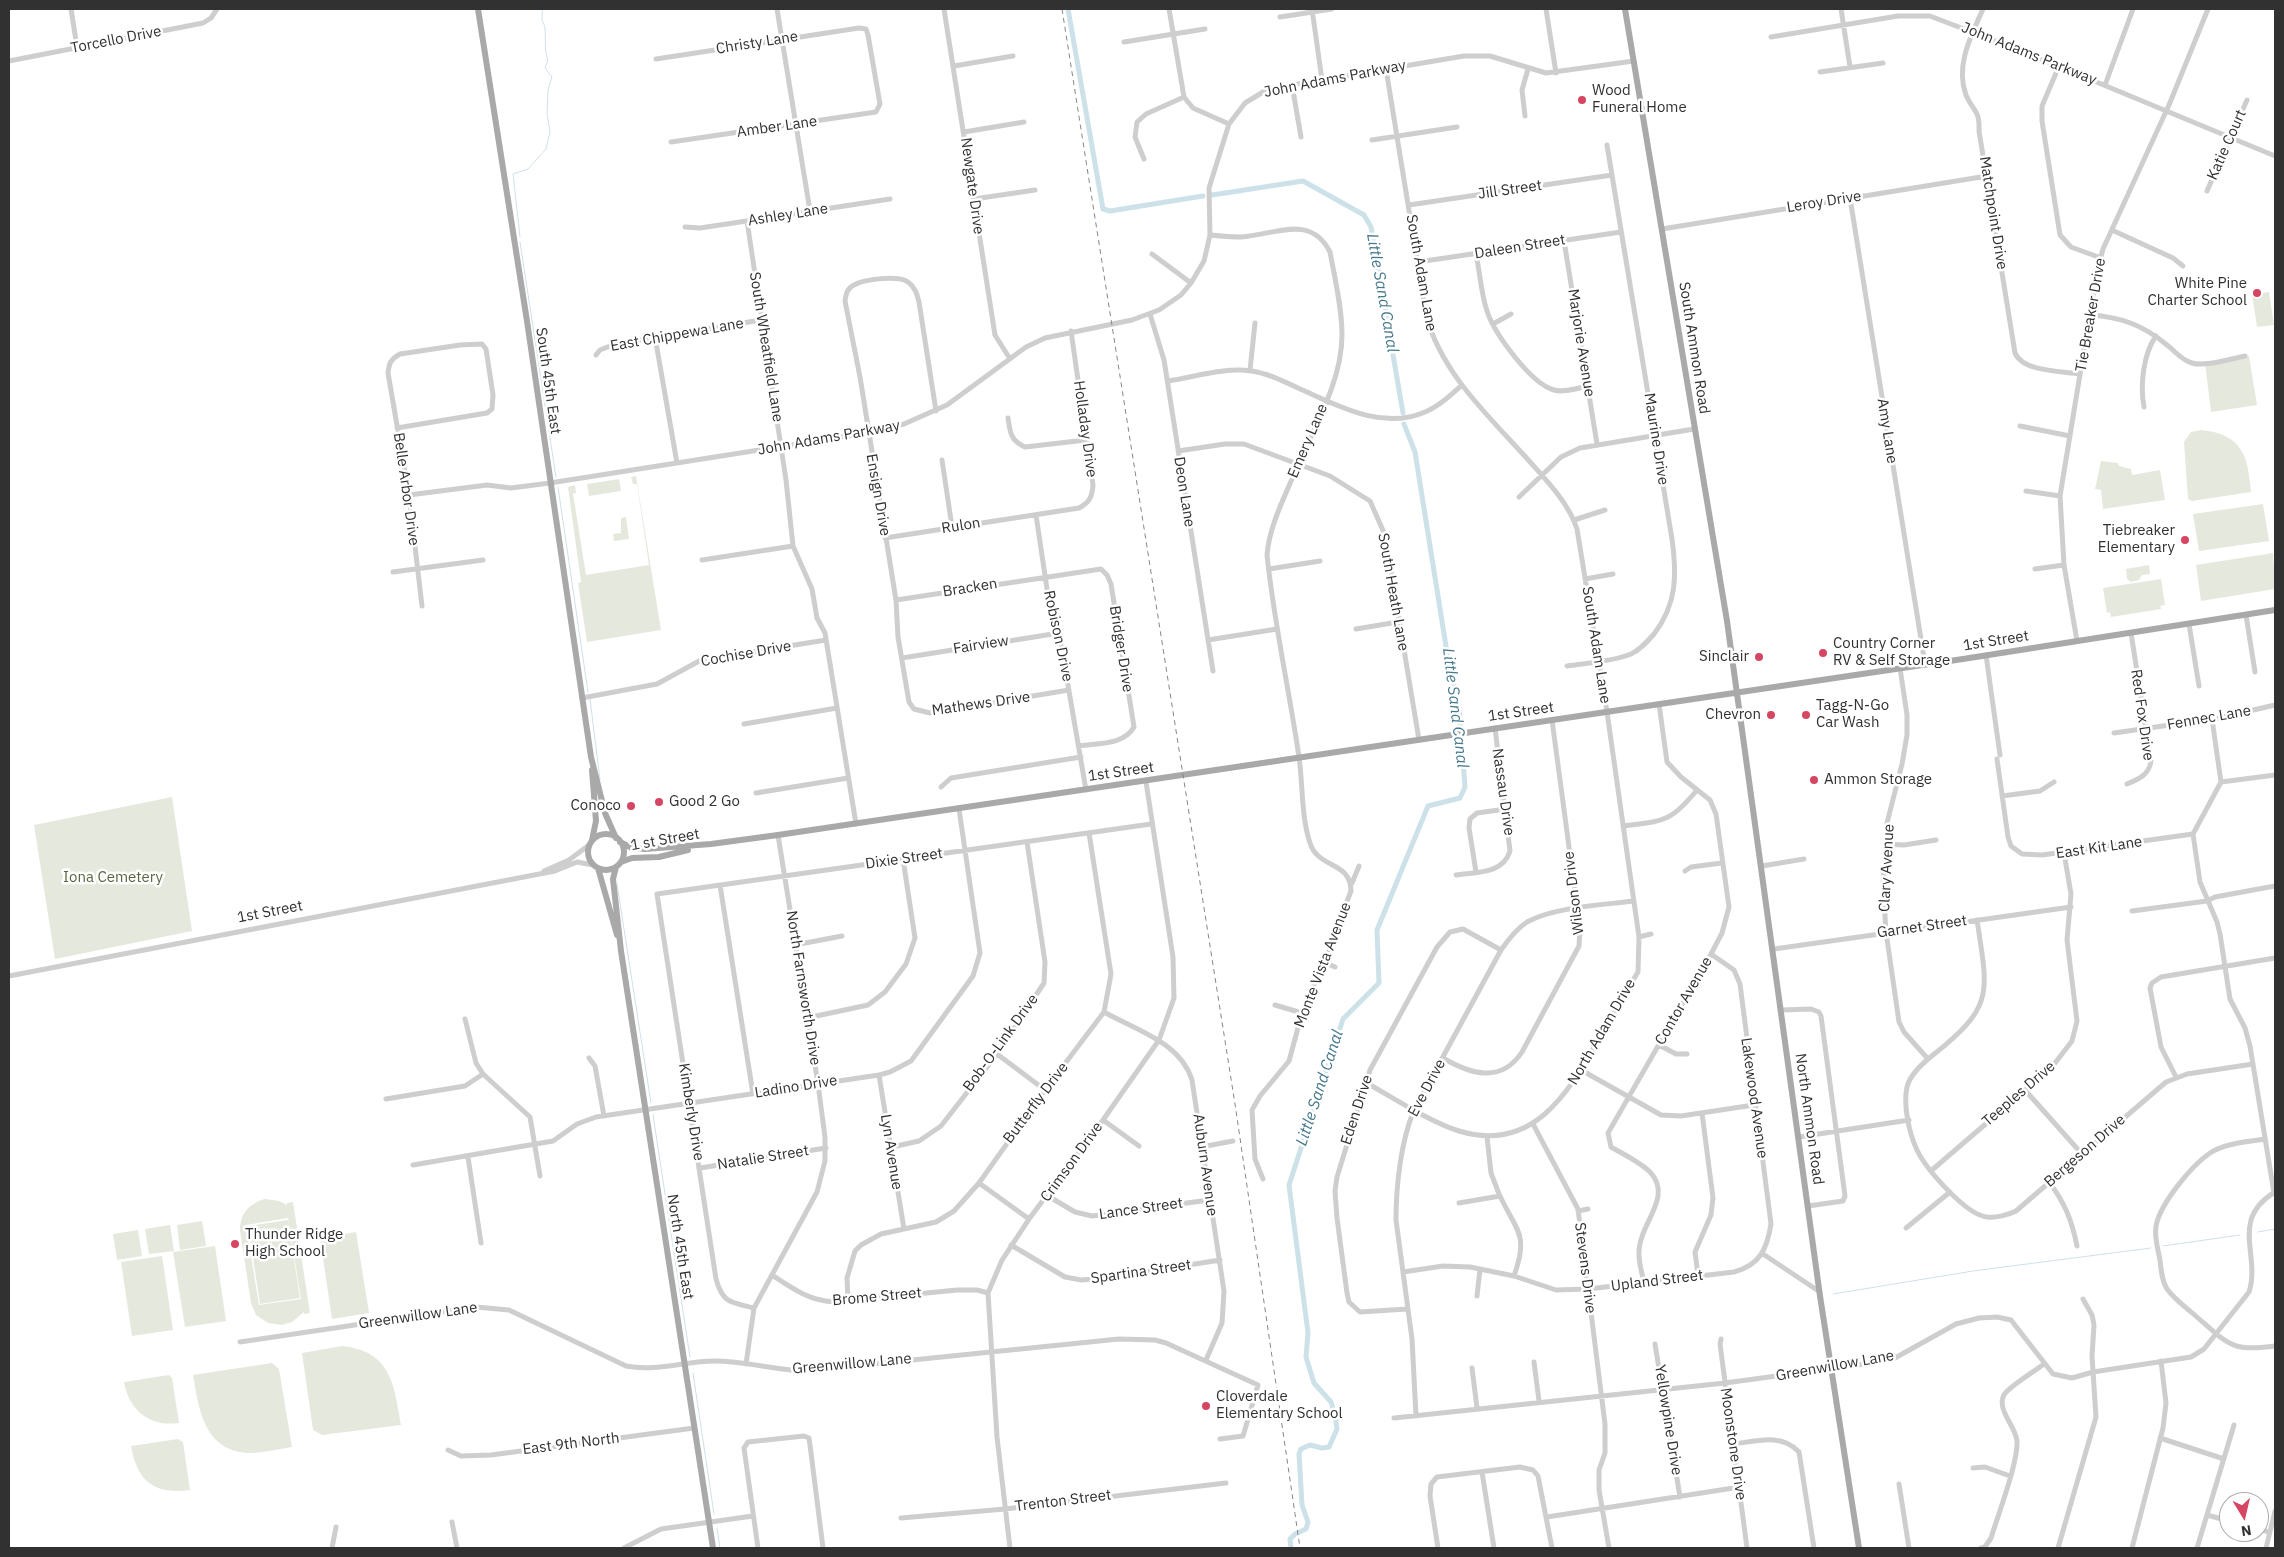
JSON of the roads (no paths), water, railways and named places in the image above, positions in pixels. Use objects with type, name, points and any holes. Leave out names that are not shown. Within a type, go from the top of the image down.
[{"type":"main road","name":"South 45th East","points":[[478,9],[526,313],[591,757],[596,822],[591,843]]},
{"type":"main road","name":"South Ammon Road","points":[[1626,9],[1738,692]]},
{"type":"main road","name":"1st Street","points":[[711,844],[1146,782],[2275,610]]},
{"type":"main road","name":"North Ammon Road","points":[[1738,692],[1820,1292],[1860,1548]]},
{"type":"main road","name":"South 45th East","points":[[591,757],[605,813],[618,840]]},
{"type":"main road","points":[[605,835],[618,840],[623,853],[619,864],[609,870],[595,867],[588,854],[591,843],[605,835]]},
{"type":"main road","name":"1 st Street","points":[[618,840],[640,849],[711,844]]},
{"type":"main road","name":"1 st Street","points":[[619,864],[632,858],[659,857],[711,844]]},
{"type":"main road","name":"North 45th East","points":[[619,864],[613,879],[621,951],[713,1548]]},
{"type":"main road","name":"North 45th East","points":[[595,867],[621,951]]},
{"type":"street","points":[[71,9],[78,47]]},
{"type":"street","name":"Torcello Drive","points":[[9,61],[204,23],[218,9]]},
{"type":"street","points":[[777,9],[794,124],[810,211]]},
{"type":"street","name":"Newgate Drive","points":[[944,9],[995,335],[1010,359]]},
{"type":"street","points":[[1169,9],[1184,97],[1193,108],[1229,124]]},
{"type":"street","points":[[1280,17],[1312,10],[1332,9]]},
{"type":"street","points":[[1546,9],[1556,73]]},
{"type":"street","points":[[1841,9],[1850,67]]},
{"type":"street","name":"Matchpoint Drive","points":[[1983,9],[1962,62],[1963,80],[1967,98],[1979,114],[1987,176],[2018,359],[2027,365],[2080,374]]},
{"type":"street","points":[[2105,85],[2133,9]]},
{"type":"street","name":"Tie Breaker Drive","points":[[2077,641],[2064,565],[2060,496],[2101,258],[2167,110],[2208,9]]},
{"type":"street","points":[[1312,10],[1322,80]]},
{"type":"street","name":"John Adams Parkway","points":[[1771,37],[1898,16],[1922,16],[1941,19],[2167,110],[2275,156]]},
{"type":"street","name":"Christy Lane","points":[[656,59],[859,28],[868,31],[880,108]]},
{"type":"street","points":[[1124,42],[1206,28]]},
{"type":"street","points":[[954,66],[1013,56]]},
{"type":"street","name":"John Adams Parkway","points":[[409,495],[487,485],[511,488],[550,484],[867,433],[912,422],[936,411],[963,395],[1026,347],[1045,338],[1070,331],[1132,320],[1150,314],[1173,301],[1191,283],[1204,261],[1210,235],[1209,188],[1229,124],[1245,103],[1256,95],[1268,89],[1464,56],[1490,56],[1528,69],[1556,73],[1634,61]]},
{"type":"street","points":[[1820,72],[1883,63]]},
{"type":"street","points":[[2059,66],[2042,106],[2042,121],[2060,235],[2071,247],[2101,258]]},
{"type":"street","name":"South Adam Lane","points":[[1386,69],[1432,335],[1442,357],[1462,385],[1542,474],[1574,520],[1607,712]]},
{"type":"street","points":[[1525,116],[1522,90],[1528,69]]},
{"type":"street","points":[[1292,85],[1301,137]]},
{"type":"street","points":[[1144,159],[1136,137],[1137,122],[1146,114],[1184,97]]},
{"type":"street","name":"Katie Court","points":[[2207,190],[2247,100]]},
{"type":"street","name":"Amber Lane","points":[[671,142],[876,112],[880,108]]},
{"type":"street","points":[[964,132],[1024,122]]},
{"type":"street","points":[[1372,140],[1457,127]]},
{"type":"street","name":"Maurine Drive","points":[[1567,666],[1599,662],[1637,651],[1658,628],[1670,607],[1675,591],[1676,572],[1672,540],[1607,145]]},
{"type":"street","name":"Jill Street","points":[[1409,205],[1612,175]]},
{"type":"street","name":"Leroy Drive","points":[[1662,229],[1987,176]]},
{"type":"street","points":[[974,199],[1035,190]]},
{"type":"street","name":"Amy Lane","points":[[1850,198],[1924,664]]},
{"type":"street","name":"Ashley Lane","points":[[685,227],[700,228],[747,222],[890,199]]},
{"type":"street","name":"South Wheatfield Lane","points":[[747,222],[781,447],[793,546],[812,589],[817,618],[826,640],[856,824]]},
{"type":"street","name":"Emery Lane","points":[[1210,235],[1241,237],[1287,229],[1304,229],[1313,232],[1326,244],[1332,266],[1342,337],[1337,372],[1298,464],[1268,543],[1269,569],[1277,629],[1299,758]]},
{"type":"street","points":[[2114,231],[2173,258],[2183,266]]},
{"type":"street","name":"Daleen Street","points":[[1418,262],[1621,232]]},
{"type":"street","name":"Marjorie Avenue","points":[[1564,241],[1598,444]]},
{"type":"street","points":[[1152,254],[1191,283]]},
{"type":"street","points":[[1476,254],[1483,294],[1493,324],[1527,369],[1544,385],[1559,391],[1588,386]]},
{"type":"street","name":"Ensign Drive","points":[[906,690],[896,600],[845,301],[846,292],[853,285],[860,282],[901,278],[914,287],[919,302],[936,411]]},
{"type":"street","name":"Deon Lane","points":[[1150,314],[1168,381],[1213,670]]},
{"type":"street","points":[[1493,324],[1511,314]]},
{"type":"street","points":[[2090,315],[2128,320],[2156,336],[2182,358],[2192,363],[2245,356]]},
{"type":"street","name":"East Chippewa Lane","points":[[596,355],[600,350],[614,344],[761,320]]},
{"type":"street","points":[[1250,370],[1255,323]]},
{"type":"street","name":"Holladay Drive","points":[[1036,515],[1079,508],[1088,503],[1092,495],[1093,485],[1070,331]]},
{"type":"street","points":[[2144,407],[2142,395],[2148,353],[2156,336]]},
{"type":"street","points":[[655,337],[677,463]]},
{"type":"street","name":"Belle Arbor Drive","points":[[397,428],[486,413],[492,409],[493,395],[486,349],[482,344],[474,343],[400,354],[392,359],[388,373],[397,428],[409,495],[422,606]]},
{"type":"street","points":[[1168,381],[1250,370],[1262,373],[1346,409],[1378,418],[1396,419],[1426,412],[1441,403],[1462,385]]},
{"type":"street","points":[[1008,418],[1012,438],[1025,447],[1086,440]]},
{"type":"street","points":[[2020,426],[2070,436]]},
{"type":"street","points":[[1519,497],[1561,457],[1580,448],[1694,429]]},
{"type":"street","name":"South Heath Lane","points":[[1178,451],[1225,444],[1244,444],[1330,476],[1370,501],[1385,535],[1419,740]]},
{"type":"street","points":[[942,460],[952,527]]},
{"type":"street","points":[[2026,491],[2060,496]]},
{"type":"street","points":[[1574,520],[1605,510]]},
{"type":"street","name":"Rulon","points":[[885,538],[1036,515]]},
{"type":"street","name":"Robison Drive","points":[[1036,515],[1047,589],[1059,633],[1080,746],[1086,790]]},
{"type":"street","points":[[702,560],[793,546]]},
{"type":"street","points":[[394,572],[483,560]]},
{"type":"street","points":[[1269,569],[1320,561]]},
{"type":"street","points":[[2035,569],[2064,565]]},
{"type":"street","name":"Bridger Drive","points":[[1045,576],[1101,568],[1111,584],[1134,727],[1129,736],[1122,740],[1080,746]]},
{"type":"street","points":[[1585,579],[1614,574]]},
{"type":"street","name":"Bracken","points":[[896,600],[1045,576]]},
{"type":"street","points":[[2246,615],[2256,672]]},
{"type":"street","points":[[1356,629],[1398,622]]},
{"type":"street","points":[[2189,624],[2198,686]]},
{"type":"street","points":[[1208,640],[1277,629]]},
{"type":"street","name":"Fairview","points":[[902,658],[1059,633]]},
{"type":"street","name":"Red Fox Drive","points":[[2127,784],[2143,776],[2150,766],[2131,633]]},
{"type":"street","name":"Cochise Drive","points":[[582,698],[657,684],[701,660],[826,640]]},
{"type":"street","points":[[1986,655],[2002,796],[2040,791],[2054,782]]},
{"type":"street","name":"Clary Avenue","points":[[1900,668],[1907,715],[1906,735],[1885,844],[1883,904],[1899,1022],[1904,1032],[1928,1059]]},
{"type":"street","name":"Mathews Drive","points":[[906,690],[909,702],[914,709],[930,713],[1069,690]]},
{"type":"street","name":"Contor Avenue","points":[[1644,1282],[1639,1245],[1658,1201],[1658,1188],[1649,1171],[1611,1146],[1608,1138],[1629,1097],[1722,933],[1729,907],[1714,806],[1667,762],[1659,704]]},
{"type":"street","name":"Fennec Lane","points":[[2114,733],[2212,719],[2275,706]]},
{"type":"street","points":[[744,724],[838,708]]},
{"type":"street","name":"North Adam Drive","points":[[1365,1082],[1414,1110],[1460,1131],[1487,1136],[1510,1132],[1534,1124],[1555,1106],[1581,1070],[1638,972],[1638,937],[1607,712]]},
{"type":"street","points":[[2212,719],[2221,782],[2193,834],[2200,882],[2217,922],[2230,999],[2248,1036],[2275,1192]]},
{"type":"street","name":"Wilson Drive","points":[[1443,1058],[1464,1069],[1482,1073],[1505,1068],[1518,1058],[1580,946],[1578,909],[1552,720]]},
{"type":"street","name":"Nassau Drive","points":[[1456,875],[1500,867],[1506,861],[1510,844],[1495,728]]},
{"type":"street","points":[[941,786],[951,778],[1080,757]]},
{"type":"street","name":"Monte Vista Avenue","points":[[1263,1179],[1257,1168],[1252,1110],[1260,1096],[1290,1061],[1302,1013],[1318,976],[1326,963],[1331,943],[1352,891],[1347,873],[1319,857],[1310,842],[1299,758]]},
{"type":"street","points":[[2221,782],[2275,775]]},
{"type":"street","points":[[756,793],[848,778]]},
{"type":"street","name":"Crimson Drive","points":[[1010,1548],[991,1352],[988,1293],[991,1282],[1011,1245],[1159,1040],[1174,998],[1175,975],[1146,782]]},
{"type":"street","points":[[1623,826],[1670,818],[1682,808],[1697,790]]},
{"type":"street","name":"East Kit Lane","points":[[2002,796],[2010,842],[2015,850],[2022,854],[2064,853],[2193,834]]},
{"type":"street","name":"Ladino Drive","points":[[413,1165],[536,1145],[560,1138],[585,1120],[604,1116],[879,1075],[890,1072],[911,1061],[955,1004],[978,964],[980,948],[959,808]]},
{"type":"street","points":[[1476,872],[1469,828],[1470,819],[1477,813],[1506,809]]},
{"type":"street","name":"Dixie Street","points":[[657,894],[1151,824]]},
{"type":"street","name":"Butterfly Drive","points":[[848,1300],[847,1278],[855,1251],[861,1245],[881,1234],[936,1222],[948,1216],[979,1183],[1045,1090],[1104,1012],[1112,974],[1089,833]]},
{"type":"street","name":"North Farnsworth Drive","points":[[746,1364],[754,1308],[817,1192],[822,1178],[826,1148],[818,1084],[778,835]]},
{"type":"street","points":[[1885,844],[1936,840]]},
{"type":"street","name":"Bob-O-Link Drive","points":[[892,1147],[919,1141],[941,1126],[997,1054],[1036,998],[1044,983],[1045,974],[1027,842]]},
{"type":"street","name":"1st Street","points":[[537,873],[569,860],[591,843]]},
{"type":"street","name":"Teeples Drive","points":[[1932,1170],[2052,1067],[2064,1053],[2076,1029],[2067,940],[2071,894],[2064,853]]},
{"type":"street","points":[[807,1018],[868,1004],[885,992],[906,964],[915,938],[903,859]]},
{"type":"street","points":[[1762,866],[1804,859]]},
{"type":"street","name":"1st Street","points":[[9,976],[555,871],[577,862],[595,867]]},
{"type":"street","points":[[1685,871],[1691,867],[1722,862]]},
{"type":"street","points":[[1351,883],[1359,866]]},
{"type":"street","points":[[720,885],[753,1094]]},
{"type":"street","points":[[2132,911],[2207,901],[2214,897],[2275,886]]},
{"type":"street","name":"Kimberly Drive","points":[[657,894],[719,1292],[728,1302],[754,1308]]},
{"type":"street","name":"Eve Drive","points":[[1416,1416],[1414,1360],[1396,1202],[1407,1128],[1414,1110],[1501,950],[1517,930],[1528,922],[1578,909],[1633,901]]},
{"type":"street","name":"Garnet Street","points":[[1774,949],[2071,907]]},
{"type":"street","name":"Bergeson Drive","points":[[1977,920],[1985,975],[1983,999],[1969,1023],[1928,1059],[1911,1078],[1907,1085],[1906,1095],[1909,1120],[1918,1152],[1950,1192],[1968,1210],[1987,1218],[2016,1211],[2166,1082],[2176,1077],[2253,1064]]},
{"type":"street","name":"Eden Drive","points":[[1407,1309],[1360,1312],[1349,1302],[1335,1191],[1348,1138],[1365,1082],[1418,979],[1444,938],[1450,932],[1463,930],[1501,950]]},
{"type":"street","points":[[1638,937],[1651,934]]},
{"type":"street","points":[[796,945],[842,936]]},
{"type":"street","name":"Lakewood Avenue","points":[[1711,954],[1734,970],[1740,984],[1754,1105],[1771,1224],[1768,1242],[1763,1254]]},
{"type":"street","points":[[2176,1077],[2158,1035],[2150,988],[2152,983],[2161,977],[2275,958]]},
{"type":"street","points":[[1326,963],[1336,967]]},
{"type":"street","points":[[1275,1005],[1302,1013]]},
{"type":"street","points":[[1781,1010],[1811,1009],[1819,1012],[1821,1016],[1837,1131],[1845,1196],[1843,1201],[1808,1206]]},
{"type":"street","name":"Auburn Avenue","points":[[1104,1012],[1159,1040],[1182,1059],[1188,1068],[1195,1097],[1224,1291],[1224,1312],[1217,1338],[1206,1360]]},
{"type":"street","points":[[466,1019],[472,1054],[483,1074],[530,1117],[540,1176]]},
{"type":"street","points":[[1659,1045],[1676,1054],[1687,1054]]},
{"type":"street","points":[[997,1054],[1045,1090]]},
{"type":"street","points":[[589,1058],[595,1066],[604,1116]]},
{"type":"street","points":[[1581,1070],[1662,1115],[1681,1116],[1754,1105]]},
{"type":"street","points":[[386,1099],[465,1086],[483,1074]]},
{"type":"street","name":"Lyn Avenue","points":[[879,1075],[904,1229]]},
{"type":"street","points":[[2025,1090],[2082,1154]]},
{"type":"street","points":[[1698,1275],[1695,1252],[1712,1215],[1713,1198],[1702,1113]]},
{"type":"street","points":[[1103,1120],[1139,1146]]},
{"type":"street","points":[[1798,1137],[1909,1120]]},
{"type":"street","name":"Stevens Drive","points":[[1534,1124],[1578,1211],[1600,1396],[1605,1423],[1605,1453],[1599,1470],[1609,1548]]},
{"type":"street","points":[[1487,1136],[1491,1173],[1499,1194],[1516,1223],[1522,1239],[1520,1258],[1514,1276]]},
{"type":"street","points":[[2265,1139],[2224,1147],[2210,1153],[2171,1195],[2162,1209],[2156,1226],[2162,1276],[2167,1289],[2216,1334],[2239,1348],[2250,1350],[2275,1346]]},
{"type":"street","points":[[1201,1147],[1233,1141]]},
{"type":"street","name":"Natalie Street","points":[[700,1168],[826,1148]]},
{"type":"street","points":[[468,1157],[481,1242]]},
{"type":"street","points":[[2050,1182],[2066,1205],[2071,1217],[2077,1246]]},
{"type":"street","points":[[979,1183],[1029,1219]]},
{"type":"street","points":[[1906,1228],[1950,1192]]},
{"type":"street","name":"Greenwillow Lane","points":[[1394,1418],[1832,1370],[1895,1358],[1956,1324],[1979,1318],[1997,1317],[2011,1320],[2022,1332],[2044,1364],[2054,1374],[2072,1378],[2093,1372],[2190,1357],[2204,1349],[2249,1292],[2252,1281],[2248,1243],[2249,1226],[2258,1208],[2275,1192]]},
{"type":"street","points":[[1459,1203],[1499,1194]]},
{"type":"street","name":"Lance Street","points":[[1048,1196],[1075,1212],[1092,1216],[1209,1200]]},
{"type":"street","points":[[1578,1211],[1588,1208]]},
{"type":"street","name":"Spartina Street","points":[[1011,1245],[1065,1277],[1081,1280],[1108,1278],[1220,1260]]},
{"type":"street","points":[[1763,1254],[1820,1292]]},
{"type":"street","name":"Upland Street","points":[[1403,1272],[1443,1266],[1480,1269],[1514,1276],[1556,1290],[1588,1289],[1746,1269],[1763,1254]]},
{"type":"street","points":[[1476,1296],[1480,1269]]},
{"type":"street","name":"Brome Street","points":[[772,1275],[813,1299],[835,1302],[957,1290],[977,1290],[988,1293]]},
{"type":"street","points":[[2058,1548],[2096,1417],[2093,1372],[2094,1325],[2084,1299]]},
{"type":"street","name":"Greenwillow Lane","points":[[240,1342],[461,1308],[495,1307],[520,1314],[626,1366],[656,1369],[711,1361],[804,1371],[1140,1339],[1166,1343],[1258,1385],[1243,1436],[1220,1439]]},
{"type":"street","name":"Moonstone Drive","points":[[1721,1339],[1747,1548]]},
{"type":"street","name":"Yellowpine Drive","points":[[1655,1344],[1680,1497]]},
{"type":"street","points":[[2132,1548],[2160,1438],[2166,1404],[2161,1361]]},
{"type":"street","points":[[1534,1362],[1539,1401]]},
{"type":"street","points":[[1981,1548],[1986,1547],[1990,1538],[2018,1444],[2016,1431],[2002,1402],[2004,1393],[2044,1364]]},
{"type":"street","points":[[1472,1368],[1477,1408]]},
{"type":"street","points":[[2197,1548],[2234,1425]]},
{"type":"street","name":"East 9th North","points":[[448,1450],[461,1456],[490,1454],[694,1428]]},
{"type":"street","points":[[758,1548],[744,1448],[748,1442],[804,1436],[809,1438],[823,1548]]},
{"type":"street","points":[[2160,1438],[2224,1458]]},
{"type":"street","points":[[1734,1444],[1771,1439],[1784,1441],[1799,1452],[1814,1548]]},
{"type":"street","points":[[1438,1548],[1430,1496],[1431,1484],[1437,1477],[1520,1466],[1533,1470],[1538,1476],[1542,1488],[1552,1548]]},
{"type":"street","points":[[1973,1468],[1986,1467],[2010,1476]]},
{"type":"street","points":[[1482,1472],[1494,1548]]},
{"type":"street","name":"Trenton Street","points":[[901,1518],[1005,1509],[1226,1483]]},
{"type":"street","points":[[1899,1484],[1909,1548]]},
{"type":"street","points":[[1547,1517],[1740,1487]]},
{"type":"street","points":[[2269,1532],[2275,1512]]},
{"type":"street","points":[[2207,1515],[2219,1518]]},
{"type":"street","points":[[624,1548],[661,1529],[753,1516]]},
{"type":"street","points":[[452,1522],[457,1548]]},
{"type":"street","points":[[332,1548],[336,1527]]},
{"type":"waterway","points":[[520,237],[513,174],[528,169],[546,149],[550,132],[547,114],[548,90],[552,77],[545,68],[548,60],[542,9]]},
{"type":"waterway","name":"Little Sand Canal","points":[[1068,9],[1103,209],[1110,211],[1203,196]]},
{"type":"waterway","name":"Little Sand Canal","points":[[1212,195],[1303,181],[1364,215],[1371,227],[1403,413]]},
{"type":"waterway","points":[[520,242],[556,477]]},
{"type":"waterway","name":"Little Sand Canal","points":[[1291,1548],[1290,1539],[1295,1534],[1306,1529],[1308,1522],[1302,1505],[1299,1454],[1301,1449],[1310,1445],[1322,1448],[1329,1447],[1337,1429],[1331,1402],[1314,1383],[1306,1357],[1308,1333],[1289,1185],[1343,1019],[1379,983],[1377,930],[1428,806],[1460,798],[1465,787],[1459,709],[1449,665],[1415,452],[1404,424]]},
{"type":"waterway","points":[[558,487],[588,692]]},
{"type":"waterway","points":[[590,699],[600,780]]},
{"type":"waterway","points":[[617,884],[651,1103]]},
{"type":"waterway","points":[[653,1115],[690,1357]]},
{"type":"waterway","points":[[2258,1232],[2275,1229]]},
{"type":"waterway","points":[[2163,1246],[2240,1235]]},
{"type":"waterway","points":[[1833,1294],[1973,1271],[2151,1248]]},
{"type":"waterway","points":[[693,1373],[714,1514]]},
{"type":"waterway","points":[[717,1528],[720,1548]]},
{"type":"railway","points":[[1062,9],[1235,1104],[1300,1548]]},
{"type":"place","name":"Wood Funeral Home","points":[[1582,100]]},
{"type":"place","name":"White Pine Charter School","points":[[2257,293]]},
{"type":"place","name":"Tiebreaker Elementary","points":[[2185,540]]},
{"type":"place","name":"Country Corner RV & Self Storage","points":[[1823,653]]},
{"type":"place","name":"Sinclair","points":[[1759,657]]},
{"type":"place","name":"Chevron","points":[[1771,715]]},
{"type":"place","name":"Tagg-N-Go Car Wash","points":[[1806,715]]},
{"type":"place","name":"Ammon Storage","points":[[1814,780]]},
{"type":"place","name":"Good 2 Go","points":[[659,802]]},
{"type":"place","name":"Conoco","points":[[631,806]]},
{"type":"place","name":"Thunder Ridge High School","points":[[235,1244]]},
{"type":"place","name":"Cloverdale Elementary School","points":[[1206,1406]]},
{"type":"park label","name":"Iona Cemetery","points":[[113,878]]}]
